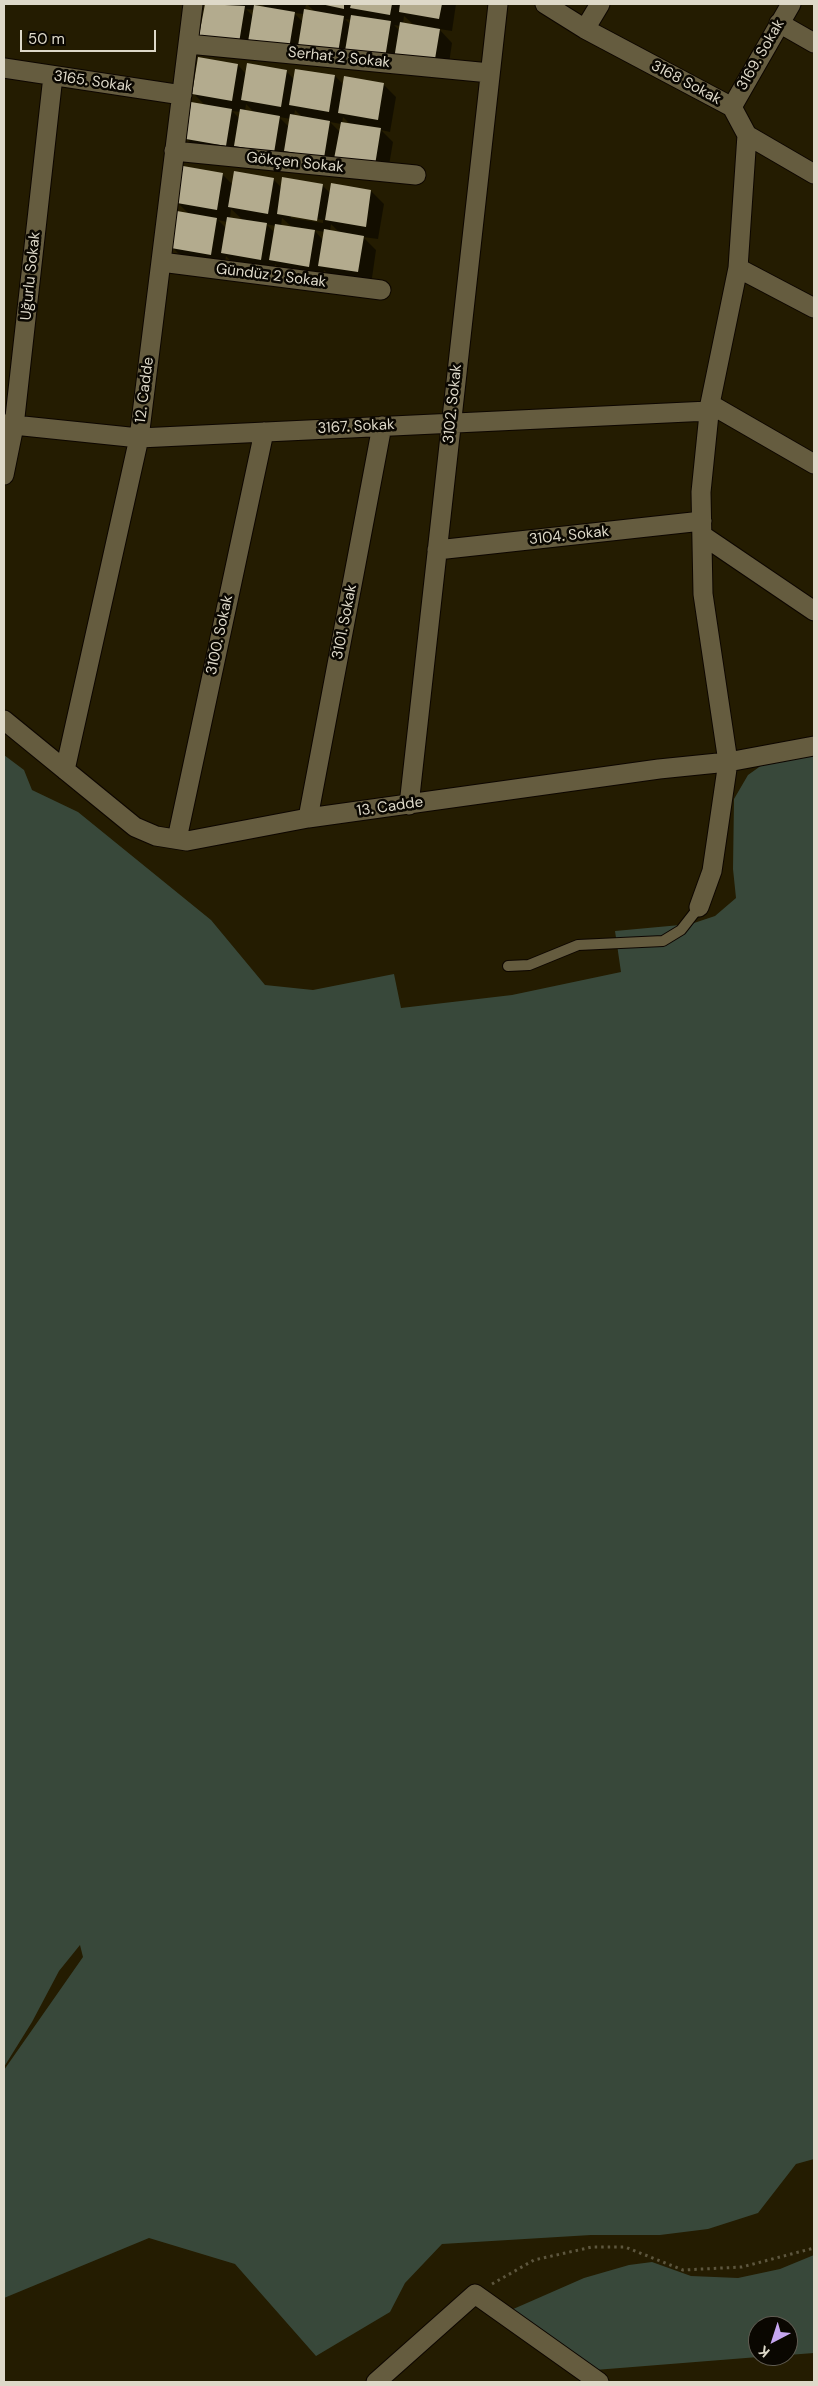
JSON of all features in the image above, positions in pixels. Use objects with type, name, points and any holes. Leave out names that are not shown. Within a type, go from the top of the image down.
[{"type":"street","name":"12. Cadde","points":[[65,770],[139,438],[193,4]]},
{"type":"street","name":"3102. Sokak","points":[[409,805],[498,4]]},
{"type":"street","name":"3168 Sokak","points":[[545,4],[585,29],[732,107],[747,135]]},
{"type":"street","points":[[585,29],[600,4]]},
{"type":"street","name":"3169. Sokak","points":[[732,107],[791,4]]},
{"type":"street","points":[[779,23],[814,43]]},
{"type":"street","name":"Serhat 2 Sokak","points":[[188,44],[490,73]]},
{"type":"street","name":"3165. Sokak","points":[[4,68],[182,95]]},
{"type":"street","name":"Uğurlu Sokak","points":[[4,475],[52,76]]},
{"type":"street","points":[[698,907],[712,871],[728,762],[703,594],[701,492],[710,408],[738,268],[747,135],[814,174]]},
{"type":"street","name":"Gökçen Sokak","points":[[174,151],[416,175]]},
{"type":"street","name":"Gündüz 2 Sokak","points":[[161,262],[381,290]]},
{"type":"street","points":[[738,268],[814,308]]},
{"type":"street","points":[[710,408],[814,464]]},
{"type":"street","name":"3167. Sokak","points":[[9,425],[139,438],[710,408]]},
{"type":"street","name":"3101. Sokak","points":[[308,818],[382,426]]},
{"type":"street","name":"3100. Sokak","points":[[177,839],[264,432]]},
{"type":"street","points":[[702,528],[814,611]]},
{"type":"street","name":"3104. Sokak","points":[[437,550],[702,528]]},
{"type":"street","name":"13. Cadde","points":[[4,720],[135,828],[156,836],[187,841],[308,818],[660,769],[728,762],[814,746]]},
{"type":"street","points":[[376,2382],[475,2294],[599,2382]]},
{"type":"lane","points":[[508,966],[529,965],[578,945],[663,941],[681,930],[698,907]]},
{"type":"path","points":[[475,2294],[534,2260],[592,2247],[624,2247],[683,2270],[742,2267],[814,2248]]},
{"type":"green space","points":[[814,754],[814,2159],[796,2164],[758,2213],[708,2229],[660,2235],[591,2235],[442,2244],[405,2283],[390,2312],[316,2356],[235,2264],[149,2238],[4,2298],[4,2070],[83,1957],[80,1945],[59,1971],[32,2022],[4,2067],[4,755],[24,770],[32,790],[78,812],[211,920],[265,985],[313,990],[394,974],[401,1008],[512,995],[621,972],[615,931],[691,924],[715,916],[736,898],[733,869],[734,799],[748,775],[762,765]]},
{"type":"green space","points":[[814,2255],[814,2353],[798,2354],[798,2316],[748,2316],[748,2358],[595,2370],[511,2310],[584,2278],[629,2265],[652,2262],[691,2276],[738,2278],[780,2269]]},
{"type":"building","points":[[205,4],[245,6],[239,43],[199,36]]},
{"type":"building","points":[[321,4],[344,4],[344,9]]},
{"type":"building","points":[[351,4],[392,4],[390,15],[350,8]]},
{"type":"building","points":[[400,4],[442,4],[439,19],[399,12]]},
{"type":"building","points":[[254,5],[295,12],[289,49],[248,42]]},
{"type":"building","points":[[304,9],[344,16],[338,53],[298,46]]},
{"type":"building","points":[[351,15],[391,21],[385,58],[345,51]]},
{"type":"building","points":[[400,22],[440,29],[434,65],[394,59]]},
{"type":"building","points":[[198,57],[238,64],[232,101],[192,94]]},
{"type":"building","points":[[247,63],[287,70],[281,107],[241,100]]},
{"type":"building","points":[[295,69],[335,75],[329,112],[289,105]]},
{"type":"building","points":[[344,76],[384,83],[378,120],[338,113]]},
{"type":"building","points":[[191,102],[232,109],[226,146],[186,139]]},
{"type":"building","points":[[240,109],[280,116],[274,153],[234,146]]},
{"type":"building","points":[[290,114],[330,121],[324,158],[284,151]]},
{"type":"building","points":[[341,122],[381,128],[375,165],[334,159]]},
{"type":"building","points":[[183,166],[223,173],[217,210],[177,203]]},
{"type":"building","points":[[234,171],[274,178],[268,214],[228,207]]},
{"type":"building","points":[[282,177],[323,184],[317,221],[277,214]]},
{"type":"building","points":[[331,183],[371,190],[366,227],[325,220]]},
{"type":"building","points":[[177,211],[217,218],[211,255],[171,248]]},
{"type":"building","points":[[227,217],[267,223],[261,260],[221,253]]},
{"type":"building","points":[[275,224],[315,230],[309,267],[269,260]]},
{"type":"building","points":[[324,229],[364,236],[358,272],[318,266]]}]
